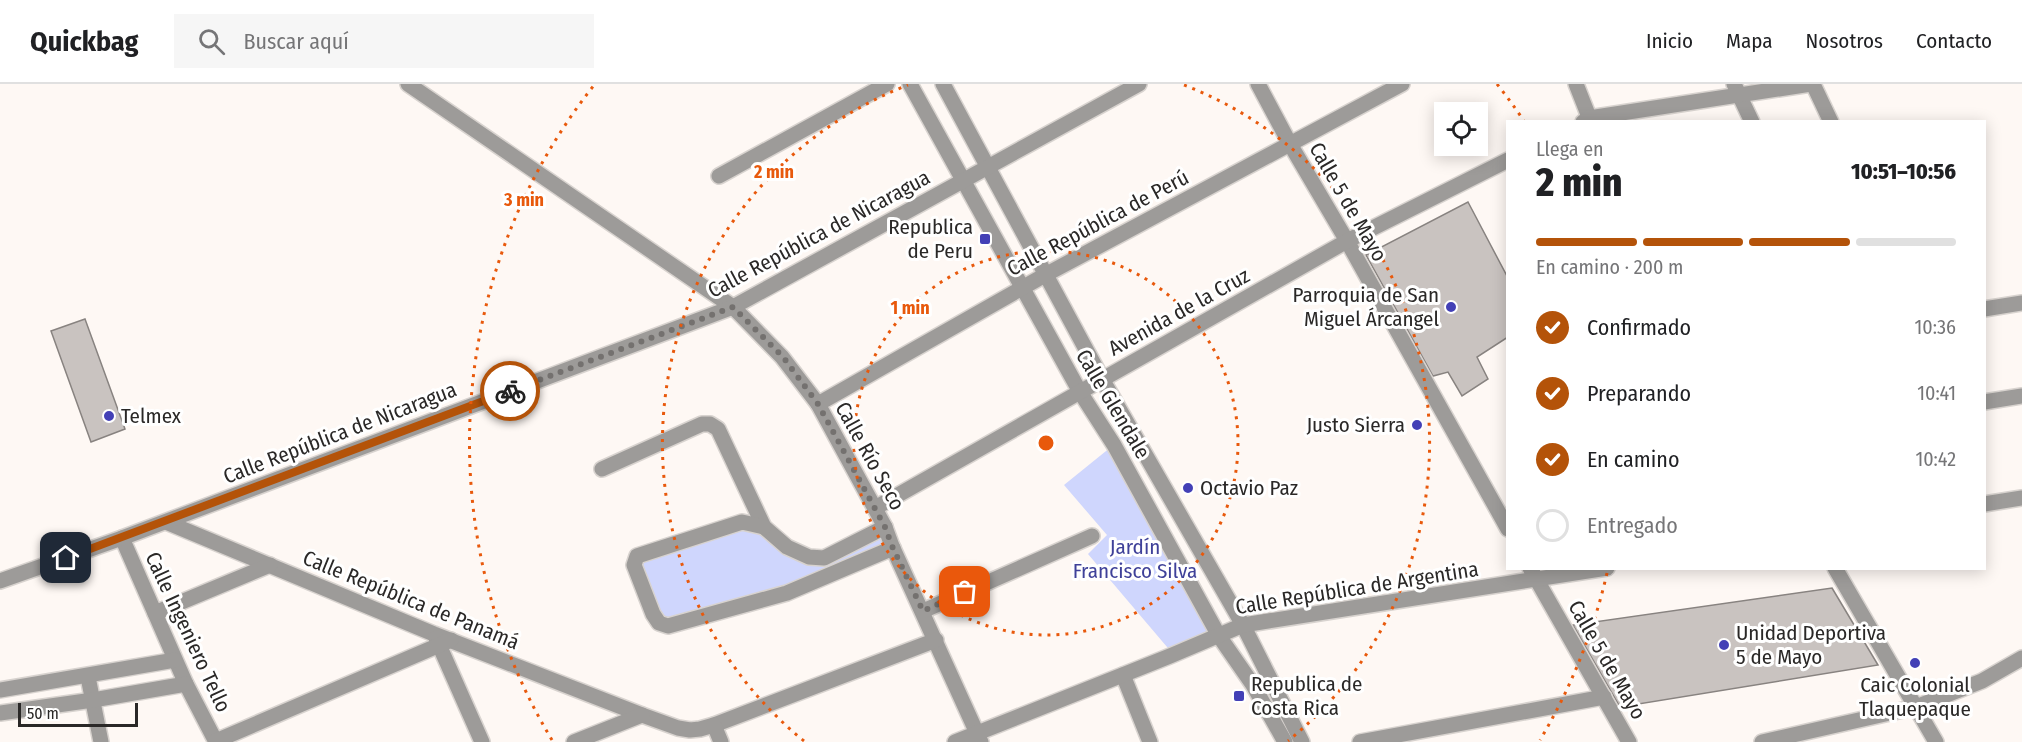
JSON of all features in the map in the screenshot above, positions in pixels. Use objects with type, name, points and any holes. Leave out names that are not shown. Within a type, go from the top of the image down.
[{"type":"street","name":"Calle Río Seco","points":[[408,84],[733,307],[783,357],[818,404],[885,527],[979,738]]},
{"type":"street","points":[[719,176],[887,84]]},
{"type":"street","name":"Calle Glendale","points":[[910,84],[1080,392],[1114,445],[1219,636],[1253,684],[1285,742]]},
{"type":"street","name":"Calle Glendale","points":[[943,84],[1102,379],[1243,625],[1302,742]]},
{"type":"street","name":"Calle República de Nicaragua","points":[[0,581],[123,538],[733,307],[1138,84]]},
{"type":"street","name":"Calle 5 de Mayo","points":[[1258,84],[1506,525]]},
{"type":"street","name":"Calle República de Perú","points":[[818,404],[1022,288],[1402,84]]},
{"type":"street","points":[[1576,84],[1588,120],[1642,116],[1737,89],[1812,84],[1830,120]]},
{"type":"street","points":[[1737,89],[1751,120]]},
{"type":"street","name":"Avenida de la Cruz","points":[[875,508],[1347,241],[1506,161]]},
{"type":"street","points":[[1986,309],[2022,303]]},
{"type":"street","points":[[1986,402],[2022,396]]},
{"type":"street","points":[[602,469],[702,424],[710,424],[718,429],[764,526],[788,547],[809,557],[824,558],[885,527]]},
{"type":"street","points":[[1986,504],[2022,498]]},
{"type":"street","name":"Calle República de Panamá","points":[[165,522],[441,640],[642,715],[690,730],[714,725],[936,640]]},
{"type":"street","points":[[764,526],[742,522],[637,556],[634,565],[653,614],[659,623],[668,626],[787,593],[893,548]]},
{"type":"street","points":[[923,611],[1092,536]]},
{"type":"street","name":"Calle Ingeniero Tello","points":[[123,538],[175,660],[216,742]]},
{"type":"street","points":[[824,558],[830,574]]},
{"type":"street","points":[[155,613],[270,565]]},
{"type":"street","name":"Calle República de Argentina","points":[[955,742],[979,738],[1243,625],[1534,575],[1586,570]]},
{"type":"street","points":[[1836,570],[1936,742]]},
{"type":"street","name":"Calle 5 de Mayo","points":[[1534,575],[1629,742]]},
{"type":"street","points":[[216,742],[441,640],[482,742]]},
{"type":"street","points":[[1762,742],[1916,707],[1982,681],[2022,658]]},
{"type":"street","points":[[0,690],[88,677],[175,660]]},
{"type":"street","points":[[1123,675],[1150,742]]},
{"type":"street","points":[[88,677],[101,742]]},
{"type":"street","points":[[0,713],[186,684]]},
{"type":"street","points":[[1360,742],[1604,698]]},
{"type":"street","points":[[574,742],[642,715]]},
{"type":"street","points":[[714,725],[721,742]]},
{"type":"green space","name":"Jardín Francisco Silva","points":[[1111,447],[1215,636],[1173,654],[1088,554],[1107,535],[1064,485]]},
{"type":"green space","points":[[742,522],[809,557],[887,532],[892,546],[829,571],[668,626],[653,614],[637,556]]},
{"type":"building","name":"Parroquia de San Miguel Árcangel","points":[[1468,202],[1506,274],[1506,338],[1477,357],[1488,379],[1462,396],[1448,372],[1433,376],[1366,255]]},
{"type":"building","points":[[85,319],[125,429],[91,442],[51,331]]},
{"type":"building","name":"Unidad Deportiva 5 de Mayo","points":[[1832,588],[1878,665],[1620,707],[1573,625]]},
{"type":"way so far","points":[[510,391],[733,307],[783,357],[818,404],[885,527],[923,611],[965,592]]},
{"type":"place","name":"Republica de Peru","points":[[985,239]]},
{"type":"place","name":"Parroquia de San Miguel Árcangel","points":[[1451,307]]},
{"type":"place","name":"Telmex","points":[[109,416]]},
{"type":"place","name":"Justo Sierra","points":[[1417,425]]},
{"type":"place","name":"Octavio Paz","points":[[1188,488]]},
{"type":"place","name":"Unidad Deportiva 5 de Mayo","points":[[1724,645]]},
{"type":"place","name":"Caic Colonial Tlaquepaque","points":[[1915,663]]},
{"type":"place","name":"Republica de Costa Rica","points":[[1239,696]]},
{"type":"route","points":[[66,558],[510,391]]}]
